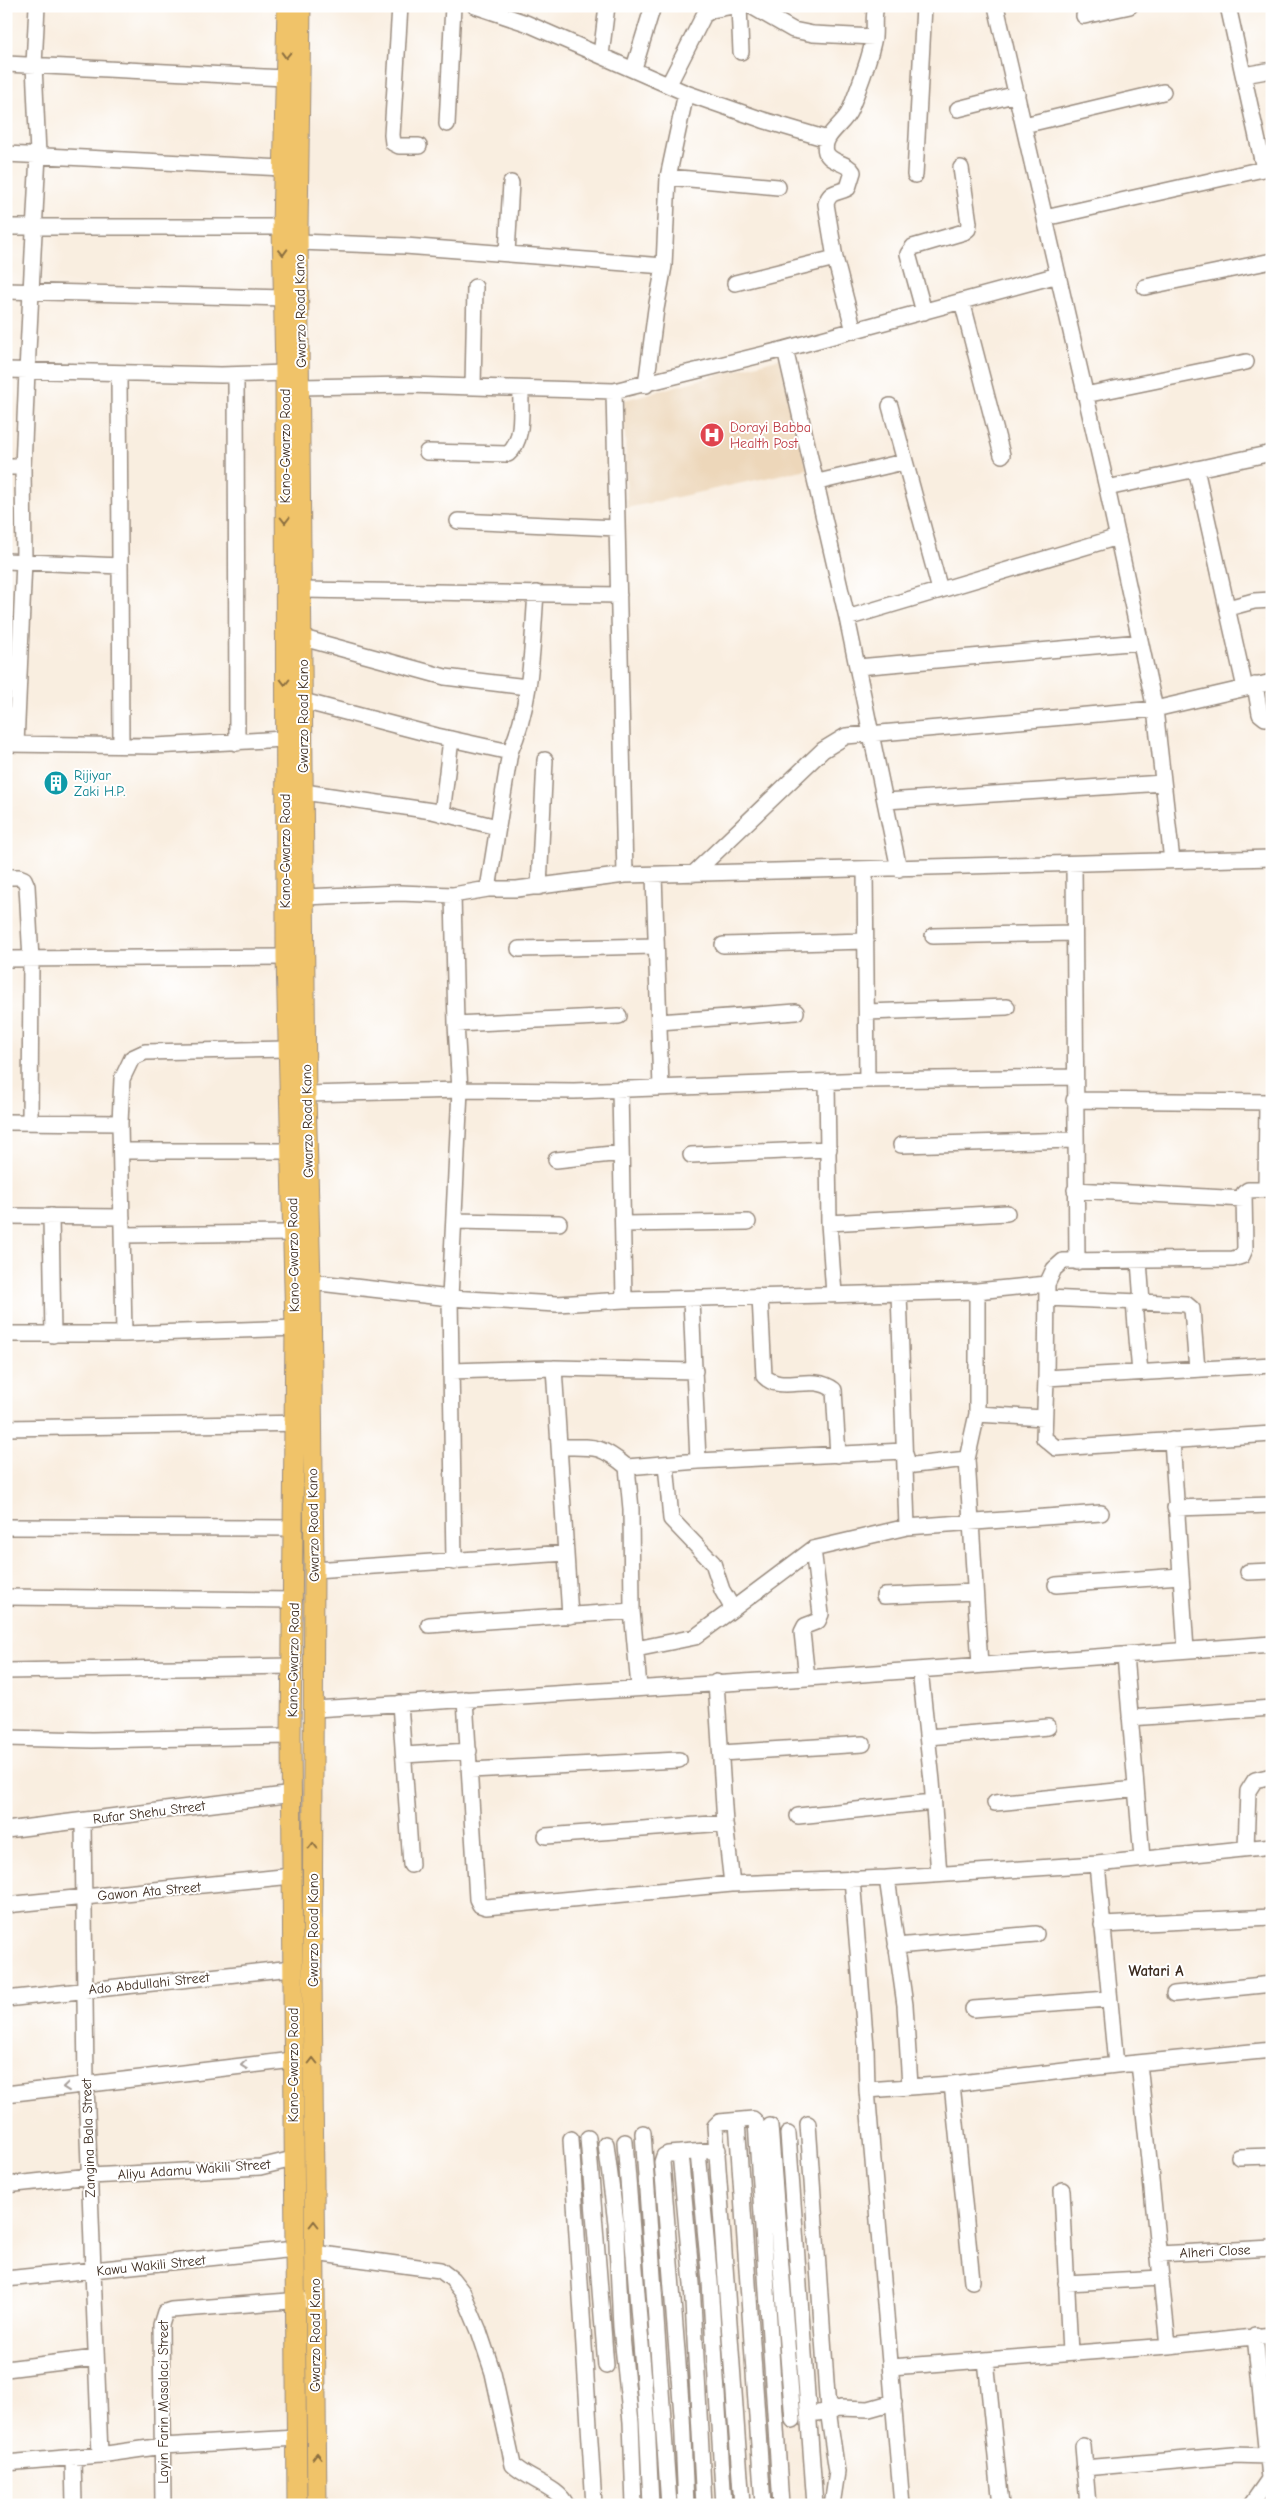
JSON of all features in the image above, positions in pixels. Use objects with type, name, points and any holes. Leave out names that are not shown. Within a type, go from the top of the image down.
[{"type":"main road","name":"Kano-Gwarzo Road","points":[[287,6],[282,228],[285,373],[293,482],[284,739],[286,957],[295,1328],[303,1423],[294,1528],[291,1736],[297,2505]]},
{"type":"main road","name":"Gwarzo Road Kano","points":[[301,6],[300,387],[293,482],[302,590],[306,1094],[311,1282],[303,1423],[314,1570],[313,1646],[315,1709],[312,1952],[317,2505]]},
{"type":"street","points":[[37,6],[34,65],[38,154],[36,227],[27,371],[24,562],[11,744],[237,743],[284,739]]},
{"type":"street","points":[[400,6],[393,143],[399,146],[418,146]]},
{"type":"street","points":[[447,124],[453,6]]},
{"type":"street","points":[[475,6],[526,23],[634,68],[686,93],[827,140]]},
{"type":"street","points":[[601,55],[607,6]]},
{"type":"street","points":[[634,68],[653,6]]},
{"type":"street","points":[[669,84],[704,15],[712,10],[733,6]]},
{"type":"street","points":[[739,6],[741,52]]},
{"type":"street","points":[[751,6],[793,30],[813,34],[874,37]]},
{"type":"street","points":[[854,331],[835,258],[826,204],[828,196],[832,192],[848,188],[853,172],[849,167],[827,153],[827,140],[850,113],[874,37],[876,6]]},
{"type":"street","points":[[915,175],[924,6]]},
{"type":"street","points":[[996,6],[1107,488],[1154,709],[1172,862]]},
{"type":"street","points":[[1084,16],[1130,6]]},
{"type":"street","points":[[1045,218],[1268,168],[1228,6]]},
{"type":"street","points":[[6,64],[285,78]]},
{"type":"street","points":[[1244,75],[1272,70]]},
{"type":"street","points":[[1024,125],[1163,92]]},
{"type":"street","points":[[646,385],[664,266],[668,177],[686,93]]},
{"type":"street","points":[[958,109],[1017,94]]},
{"type":"street","points":[[6,154],[38,154],[283,168]]},
{"type":"street","points":[[924,312],[908,254],[912,247],[964,232],[968,229],[961,168]]},
{"type":"street","points":[[668,177],[778,187]]},
{"type":"street","points":[[506,254],[511,183]]},
{"type":"street","points":[[6,227],[282,228]]},
{"type":"street","points":[[299,242],[351,243],[664,266]]},
{"type":"street","points":[[735,283],[835,258]]},
{"type":"street","points":[[1145,287],[1272,261]]},
{"type":"street","points":[[300,387],[408,386],[614,391],[646,385],[854,331],[1058,275]]},
{"type":"street","points":[[473,387],[475,288]]},
{"type":"street","points":[[6,291],[284,298]]},
{"type":"street","points":[[962,301],[1002,455]]},
{"type":"street","points":[[785,349],[818,482],[899,869]]},
{"type":"street","points":[[1086,395],[1246,362]]},
{"type":"street","points":[[6,370],[236,375],[285,373]]},
{"type":"street","points":[[119,373],[122,745]]},
{"type":"street","points":[[236,375],[237,743]]},
{"type":"street","points":[[427,452],[508,454],[516,448],[521,389]]},
{"type":"street","points":[[614,391],[626,875]]},
{"type":"street","points":[[890,406],[940,590]]},
{"type":"street","points":[[1107,488],[1272,452]]},
{"type":"street","points":[[818,482],[904,462]]},
{"type":"street","points":[[6,467],[24,467]]},
{"type":"street","points":[[1196,469],[1228,608],[1250,686],[1260,714],[1265,718],[1272,717]]},
{"type":"street","points":[[458,521],[617,528]]},
{"type":"street","points":[[847,618],[1118,537]]},
{"type":"street","points":[[6,561],[120,566]]},
{"type":"street","points":[[302,590],[619,595]]},
{"type":"street","points":[[488,888],[496,827],[510,752],[518,735],[527,687],[536,594]]},
{"type":"street","points":[[1228,608],[1254,601],[1272,600]]},
{"type":"street","points":[[303,638],[445,677],[527,687]]},
{"type":"street","points":[[858,667],[1140,642]]},
{"type":"street","points":[[693,874],[823,750],[846,736],[1154,709],[1272,682]]},
{"type":"street","points":[[303,700],[451,739],[510,752]]},
{"type":"street","points":[[442,814],[451,739]]},
{"type":"street","points":[[539,887],[545,760]]},
{"type":"street","points":[[886,801],[1163,783]]},
{"type":"street","points":[[304,792],[442,814],[496,827]]},
{"type":"street","points":[[304,897],[399,893],[454,895],[488,888],[539,887],[626,875],[1272,858]]},
{"type":"street","points":[[1074,864],[1076,1262]]},
{"type":"street","points":[[865,870],[867,1080]]},
{"type":"street","points":[[654,875],[661,1088]]},
{"type":"street","points":[[6,877],[24,879],[26,886],[31,960],[30,1122]]},
{"type":"street","points":[[454,895],[456,1024],[460,1090],[450,1298],[454,1562]]},
{"type":"street","points":[[933,936],[1074,933]]},
{"type":"street","points":[[723,945],[866,941]]},
{"type":"street","points":[[519,949],[656,946]]},
{"type":"street","points":[[6,959],[286,957]]},
{"type":"street","points":[[866,1012],[1007,1007]]},
{"type":"street","points":[[659,1022],[796,1012]]},
{"type":"street","points":[[456,1024],[619,1016]]},
{"type":"street","points":[[124,1334],[120,1123],[122,1079],[132,1058],[145,1052],[288,1048]]},
{"type":"street","points":[[306,1094],[460,1090],[574,1091],[827,1084],[867,1080],[1074,1077]]},
{"type":"street","points":[[827,1084],[829,1222],[834,1294]]},
{"type":"street","points":[[620,1089],[624,1300]]},
{"type":"street","points":[[1074,1100],[1269,1102],[1269,1189],[1248,1190],[1244,1193],[1245,1249],[1242,1256],[1233,1259],[1063,1262],[1054,1269],[1047,1291],[1044,1438],[1056,1448],[1272,1434]]},
{"type":"street","points":[[6,1122],[120,1123]]},
{"type":"street","points":[[901,1146],[1075,1140]]},
{"type":"street","points":[[691,1154],[829,1150]]},
{"type":"street","points":[[121,1151],[291,1151]]},
{"type":"street","points":[[556,1160],[621,1153]]},
{"type":"street","points":[[1076,1190],[1244,1199]]},
{"type":"street","points":[[829,1222],[1007,1213]]},
{"type":"street","points":[[6,1216],[122,1217]]},
{"type":"street","points":[[51,1216],[53,1335]]},
{"type":"street","points":[[454,1221],[559,1223]]},
{"type":"street","points":[[624,1224],[748,1222]]},
{"type":"street","points":[[123,1235],[293,1233]]},
{"type":"street","points":[[1139,1261],[1140,1373]]},
{"type":"street","points":[[311,1282],[450,1298],[557,1304],[624,1300],[834,1294],[1047,1291],[1190,1306],[1192,1309],[1197,1369]]},
{"type":"street","points":[[977,1291],[977,1414],[967,1459],[980,1665]]},
{"type":"street","points":[[899,1293],[907,1527]]},
{"type":"street","points":[[760,1297],[764,1376],[776,1385],[814,1382],[826,1384],[834,1390],[838,1455]]},
{"type":"street","points":[[691,1299],[698,1461]]},
{"type":"street","points":[[6,1334],[124,1334],[295,1328]]},
{"type":"street","points":[[1046,1378],[1272,1365]]},
{"type":"street","points":[[452,1371],[554,1368],[695,1371]]},
{"type":"street","points":[[554,1368],[570,1616]]},
{"type":"street","points":[[977,1414],[1044,1418]]},
{"type":"street","points":[[6,1428],[303,1423]]},
{"type":"street","points":[[1172,1440],[1175,1508],[1186,1650]]},
{"type":"street","points":[[559,1447],[595,1447],[603,1449],[627,1467],[698,1461],[904,1451]]},
{"type":"street","points":[[904,1451],[908,1463],[914,1465],[967,1459]]},
{"type":"street","points":[[666,1464],[671,1519],[693,1544],[706,1553],[713,1563],[722,1590],[733,1609]]},
{"type":"street","points":[[627,1467],[631,1509],[632,1612],[639,1687]]},
{"type":"street","points":[[1175,1508],[1272,1505]]},
{"type":"street","points":[[636,1649],[696,1637],[813,1549],[907,1527],[1101,1513]]},
{"type":"street","points":[[6,1527],[294,1528]]},
{"type":"street","points":[[807,1678],[802,1632],[806,1626],[818,1620],[822,1614],[813,1549]]},
{"type":"street","points":[[314,1570],[566,1553]]},
{"type":"street","points":[[1248,1572],[1272,1571]]},
{"type":"street","points":[[1056,1585],[1180,1576]]},
{"type":"street","points":[[884,1596],[975,1592]]},
{"type":"street","points":[[6,1598],[294,1600]]},
{"type":"street","points":[[429,1625],[632,1612]]},
{"type":"street","points":[[315,1709],[716,1682],[807,1678],[1272,1644]]},
{"type":"street","points":[[1125,1655],[1142,1858]]},
{"type":"street","points":[[6,1671],[293,1666]]},
{"type":"street","points":[[920,1670],[928,1737],[939,1874]]},
{"type":"street","points":[[716,1682],[725,1822],[732,1884]]},
{"type":"street","points":[[465,1699],[477,1899],[480,1905],[486,1907],[732,1884],[887,1878],[1097,1864],[1272,1846]]},
{"type":"street","points":[[400,1703],[411,1865]]},
{"type":"street","points":[[1130,1718],[1272,1708]]},
{"type":"street","points":[[928,1737],[1048,1727]]},
{"type":"street","points":[[6,1738],[92,1740],[291,1736]]},
{"type":"street","points":[[720,1753],[863,1744]]},
{"type":"street","points":[[404,1755],[469,1751]]},
{"type":"street","points":[[470,1770],[679,1760]]},
{"type":"street","points":[[1246,1848],[1248,1791],[1254,1780],[1272,1776]]},
{"type":"street","points":[[995,1803],[1136,1789]]},
{"type":"street","name":"Rufar Shehu Street","points":[[6,1830],[292,1794]]},
{"type":"street","points":[[798,1816],[933,1802]]},
{"type":"street","name":"Zangina Bala Street","points":[[83,1821],[86,2085],[100,2455]]},
{"type":"street","points":[[546,1836],[725,1822]]},
{"type":"street","points":[[1097,1864],[1108,1999],[1116,2065]]},
{"type":"street","name":"Gawon Ata Street","points":[[6,1906],[292,1876]]},
{"type":"street","points":[[887,1878],[905,2004],[910,2086]]},
{"type":"street","points":[[852,1879],[866,2047],[867,2090],[902,2505]]},
{"type":"street","points":[[1102,1925],[1269,1921]]},
{"type":"street","points":[[896,1946],[1036,1934]]},
{"type":"street","name":"Ado Abdullahi Street","points":[[6,1998],[292,1968]]},
{"type":"street","points":[[1174,1994],[1272,1984]]},
{"type":"street","points":[[973,2009],[1108,1999]]},
{"type":"street","points":[[867,2090],[952,2084],[1116,2065],[1272,2050]]},
{"type":"street","points":[[6,2094],[293,2060]]},
{"type":"street","points":[[1139,2063],[1168,2346]]},
{"type":"street","points":[[952,2084],[972,2281]]},
{"type":"street","points":[[742,2505],[716,2123],[753,2119],[756,2122],[784,2308],[793,2420]]},
{"type":"street","points":[[737,2121],[763,2505]]},
{"type":"street","points":[[808,2124],[828,2410],[837,2472],[832,2505]]},
{"type":"street","points":[[770,2126],[767,2310],[774,2431],[781,2505]]},
{"type":"street","points":[[643,2133],[669,2505]]},
{"type":"street","points":[[788,2134],[815,2505]]},
{"type":"street","points":[[588,2138],[606,2366]]},
{"type":"street","points":[[571,2139],[594,2505]]},
{"type":"street","points":[[625,2142],[621,2327],[631,2422],[634,2505]]},
{"type":"street","points":[[606,2144],[622,2222],[639,2325],[647,2420],[651,2505]]},
{"type":"street","points":[[686,2505],[682,2415],[662,2162],[664,2156],[718,2150]]},
{"type":"street","points":[[698,2152],[710,2282],[724,2505]]},
{"type":"street","points":[[680,2153],[692,2284],[704,2505]]},
{"type":"street","points":[[1239,2157],[1272,2156]]},
{"type":"street","name":"Aliyu Adamu Wakili Street","points":[[6,2185],[90,2176],[260,2167],[293,2159]]},
{"type":"street","points":[[1062,2190],[1070,2353]]},
{"type":"street","points":[[768,2205],[814,2200]]},
{"type":"street","points":[[622,2222],[703,2212]]},
{"type":"street","name":"Alheri Close","points":[[1158,2254],[1272,2248]]},
{"type":"street","name":"Kawu Wakili Street","points":[[6,2279],[295,2249]]},
{"type":"street","points":[[315,2254],[440,2270],[452,2279],[462,2293],[479,2331],[492,2373],[513,2465],[523,2475],[553,2489],[564,2499],[566,2505]]},
{"type":"street","points":[[1066,2283],[1161,2278]]},
{"type":"street","points":[[672,2286],[727,2280]]},
{"type":"street","points":[[296,2300],[315,2299]]},
{"type":"street","name":"Layin Farin Masalaci Street","points":[[163,2505],[161,2325],[165,2312],[296,2300]]},
{"type":"street","points":[[767,2310],[821,2304]]},
{"type":"street","points":[[621,2327],[675,2320]]},
{"type":"street","points":[[891,2367],[1168,2346],[1255,2335],[1272,2335]]},
{"type":"street","points":[[1251,2505],[1271,2476],[1255,2335]]},
{"type":"street","points":[[6,2369],[95,2358]]},
{"type":"street","points":[[986,2360],[1001,2505]]},
{"type":"street","points":[[586,2367],[625,2365]]},
{"type":"street","points":[[683,2449],[738,2445],[746,2438],[774,2431],[782,2423],[828,2410],[869,2409],[894,2402]]},
{"type":"street","points":[[631,2422],[682,2415]]},
{"type":"street","points":[[6,2463],[73,2458],[163,2446],[296,2438]]},
{"type":"street","points":[[1083,2446],[1088,2505]]},
{"type":"street","points":[[1084,2468],[1232,2454],[1268,2456]]},
{"type":"street","points":[[73,2458],[74,2505]]},
{"type":"shaded area","name":"Dorayi Babba Health Post","points":[[781,358],[807,469],[627,508],[624,400]]},
{"type":"place","name":"Dorayi Babba Health Post","points":[[712,435]]},
{"type":"place","name":"Rijiyar Zaki H.P.","points":[[56,783]]},
{"type":"district","name":"Watari A","points":[[1156,1971]]}]
